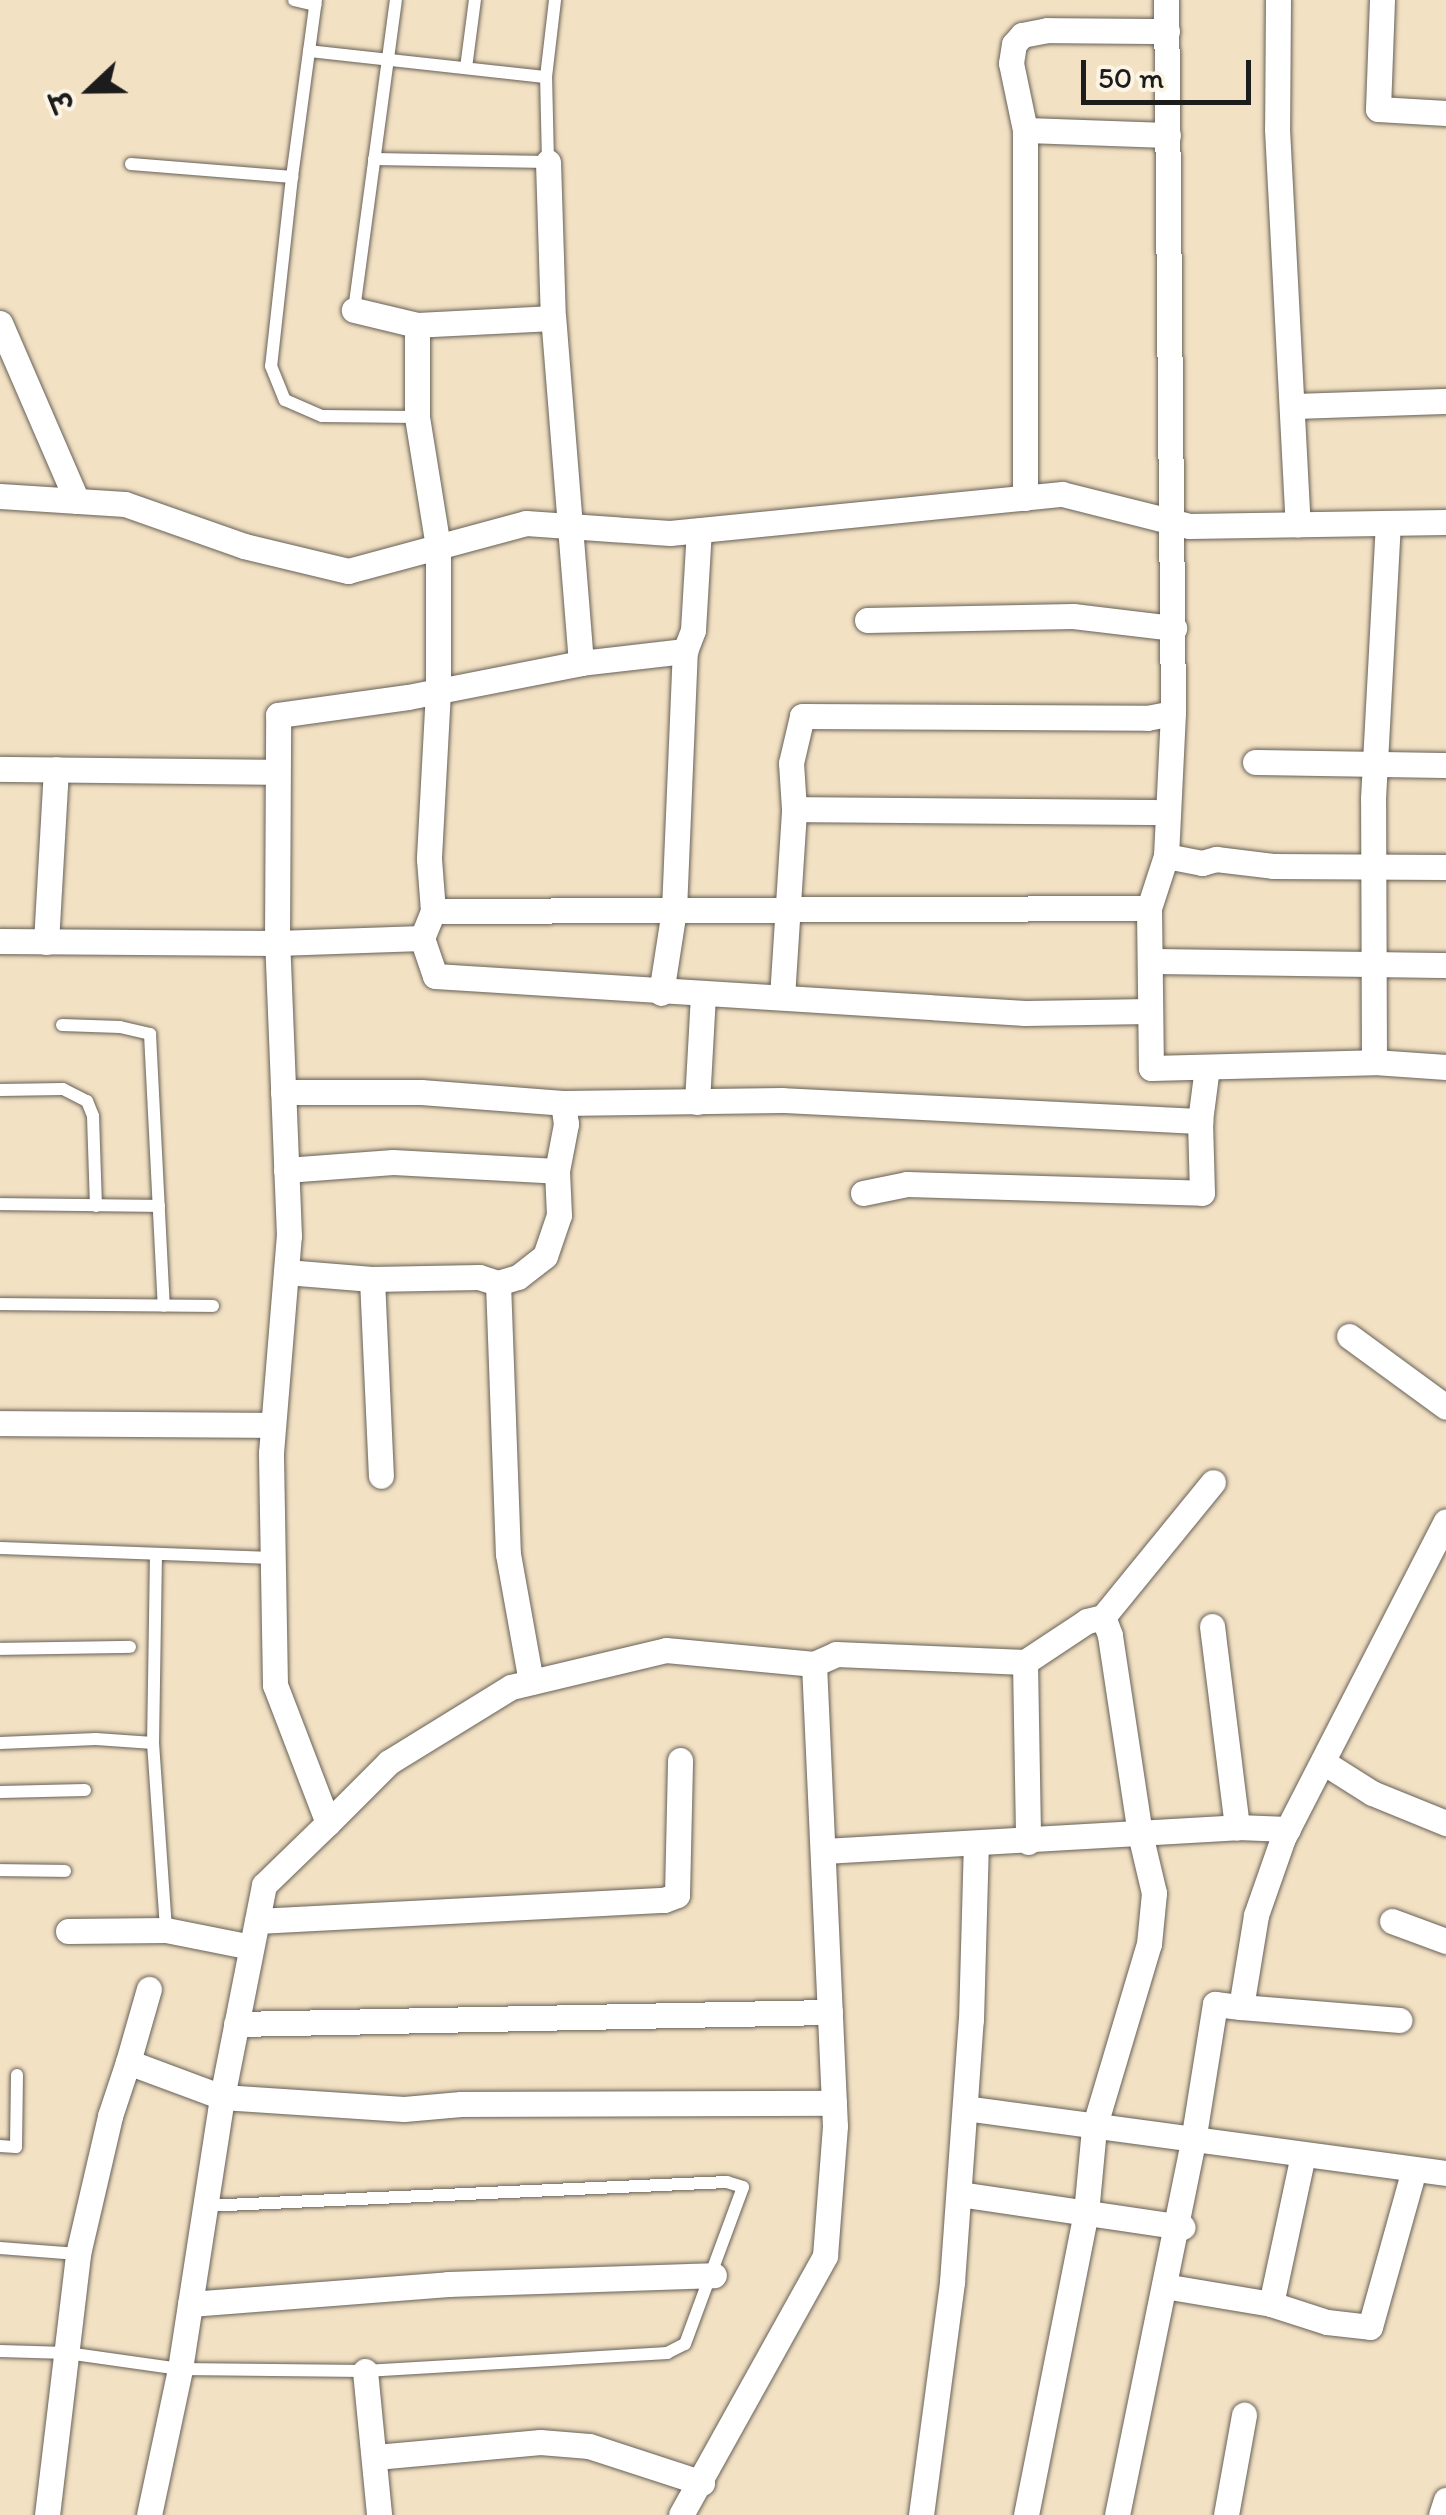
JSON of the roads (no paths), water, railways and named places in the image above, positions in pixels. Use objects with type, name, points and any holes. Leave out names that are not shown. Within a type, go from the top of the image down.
[{"type":"street","points":[[1166,0],[1174,628],[1166,856],[1149,908],[1151,1068],[1374,1062],[1446,1067]]},
{"type":"street","points":[[1278,0],[1278,129],[1298,524]]},
{"type":"street","points":[[1382,0],[1378,109],[1446,114]]},
{"type":"street","points":[[1025,498],[1025,130],[1012,62],[1014,44],[1022,35],[1048,30],[1167,31]]},
{"type":"street","points":[[1025,130],[1168,135]]},
{"type":"street","points":[[548,162],[553,318],[581,663]]},
{"type":"street","points":[[354,310],[417,325],[553,318]]},
{"type":"street","points":[[0,323],[77,500]]},
{"type":"street","points":[[417,325],[417,417],[438,547],[438,691],[429,859],[433,911],[422,938],[436,976],[1025,1013],[1150,1011]]},
{"type":"street","points":[[1292,406],[1446,402]]},
{"type":"street","points":[[0,496],[125,504],[244,546],[348,571],[526,523],[670,533],[1062,494],[1189,526],[1446,522]]},
{"type":"street","points":[[1374,1062],[1375,763],[1388,523]]},
{"type":"street","points":[[661,993],[674,910],[685,651],[692,630],[699,530]]},
{"type":"street","points":[[867,620],[1073,616],[1174,628]]},
{"type":"street","points":[[328,1822],[274,1685],[274,1425],[286,1272],[277,943],[278,715],[438,691],[581,663],[685,651]]},
{"type":"street","points":[[782,997],[794,809],[791,763],[802,716],[1147,718],[1172,714]]},
{"type":"street","points":[[1255,762],[1446,765]]},
{"type":"street","points":[[0,769],[278,772]]},
{"type":"street","points":[[46,942],[56,769]]},
{"type":"street","points":[[794,809],[1168,812]]},
{"type":"street","points":[[1166,856],[1202,863],[1216,859],[1273,866],[1446,866]]},
{"type":"street","points":[[433,911],[1149,908]]},
{"type":"street","points":[[0,942],[277,943],[422,938]]},
{"type":"street","points":[[1150,961],[1446,966]]},
{"type":"street","points":[[697,1102],[702,994]]},
{"type":"street","points":[[863,1192],[907,1184],[1202,1193],[1200,1121],[1207,1067]]},
{"type":"street","points":[[284,1092],[421,1092],[563,1104],[782,1100],[1200,1121]]},
{"type":"street","points":[[286,1272],[372,1279],[479,1277],[498,1283],[518,1277],[544,1256],[559,1215],[557,1171],[566,1124],[563,1104]]},
{"type":"street","points":[[286,1170],[393,1162],[557,1171]]},
{"type":"street","points":[[372,1279],[381,1476]]},
{"type":"street","points":[[498,1283],[508,1554],[531,1682]]},
{"type":"street","points":[[1350,1336],[1446,1408]]},
{"type":"street","points":[[0,1423],[274,1425]]},
{"type":"street","points":[[149,2515],[180,2369],[222,2097],[264,1885],[389,1762],[511,1686],[666,1650],[814,1664],[836,1654],[1025,1662],[1087,1621],[1103,1616],[1213,1482]]},
{"type":"street","points":[[1241,2007],[1256,1915],[1288,1829],[1446,1521]]},
{"type":"street","points":[[1026,2515],[1086,2213],[1094,2128],[1149,1944],[1154,1893],[1140,1834],[1110,1635],[1103,1616]]},
{"type":"street","points":[[1212,1626],[1237,1827]]},
{"type":"street","points":[[1025,1662],[1028,1842]]},
{"type":"street","points":[[682,2515],[825,2256],[834,2103],[814,1664]]},
{"type":"street","points":[[68,1930],[254,1934],[664,1900],[678,1895],[680,1760]]},
{"type":"street","points":[[1323,1762],[1372,1793],[1446,1822]]},
{"type":"street","points":[[824,1851],[976,1846],[1237,1827],[1288,1829]]},
{"type":"street","points":[[921,2515],[952,2282],[965,2108],[976,1846]]},
{"type":"street","points":[[1392,1921],[1446,1941]]},
{"type":"street","points":[[47,2515],[78,2254],[110,2116],[149,1989]]},
{"type":"street","points":[[1116,2515],[1180,2226],[1215,2004],[1399,2020]]},
{"type":"street","points":[[236,2024],[830,2012]]},
{"type":"street","points":[[128,2062],[222,2097],[404,2109],[461,2104],[834,2103]]},
{"type":"street","points":[[965,2108],[1446,2173]]},
{"type":"street","points":[[1271,2304],[1303,2155]]},
{"type":"street","points":[[1164,2286],[1271,2304],[1327,2322],[1370,2327],[1414,2169]]},
{"type":"street","points":[[958,2194],[1180,2226]]},
{"type":"street","points":[[190,2304],[448,2284],[714,2275]]},
{"type":"street","points":[[365,2371],[370,2436],[376,2457],[378,2515]]},
{"type":"street","points":[[1226,2515],[1244,2415]]},
{"type":"street","points":[[376,2457],[540,2442],[589,2446],[702,2483]]},
{"type":"street","points":[[1442,2515],[1446,2500]]},
{"type":"lane","points":[[294,0],[315,2],[271,366],[285,400],[322,416],[417,417]]},
{"type":"lane","points":[[354,310],[396,0]]},
{"type":"lane","points":[[466,68],[474,0]]},
{"type":"lane","points":[[374,159],[548,162],[546,77],[555,0]]},
{"type":"lane","points":[[309,51],[546,77]]},
{"type":"lane","points":[[131,164],[292,177]]},
{"type":"lane","points":[[62,1025],[120,1027],[150,1034],[164,1306]]},
{"type":"lane","points":[[0,1090],[63,1089],[87,1101],[93,1116],[96,1206]]},
{"type":"lane","points":[[0,1204],[159,1206]]},
{"type":"lane","points":[[0,1304],[213,1306]]},
{"type":"lane","points":[[0,1548],[273,1558]]},
{"type":"lane","points":[[156,1554],[152,1743],[166,1930]]},
{"type":"lane","points":[[0,1649],[130,1647]]},
{"type":"lane","points":[[0,1743],[96,1738],[152,1743]]},
{"type":"lane","points":[[0,1792],[86,1790]]},
{"type":"lane","points":[[0,1870],[66,1871]]},
{"type":"lane","points":[[0,2146],[16,2147],[17,2075]]},
{"type":"lane","points":[[0,2351],[67,2353],[180,2369],[365,2371],[667,2353],[685,2344],[714,2275],[743,2187],[727,2182],[205,2206]]},
{"type":"lane","points":[[0,2248],[78,2254]]}]
